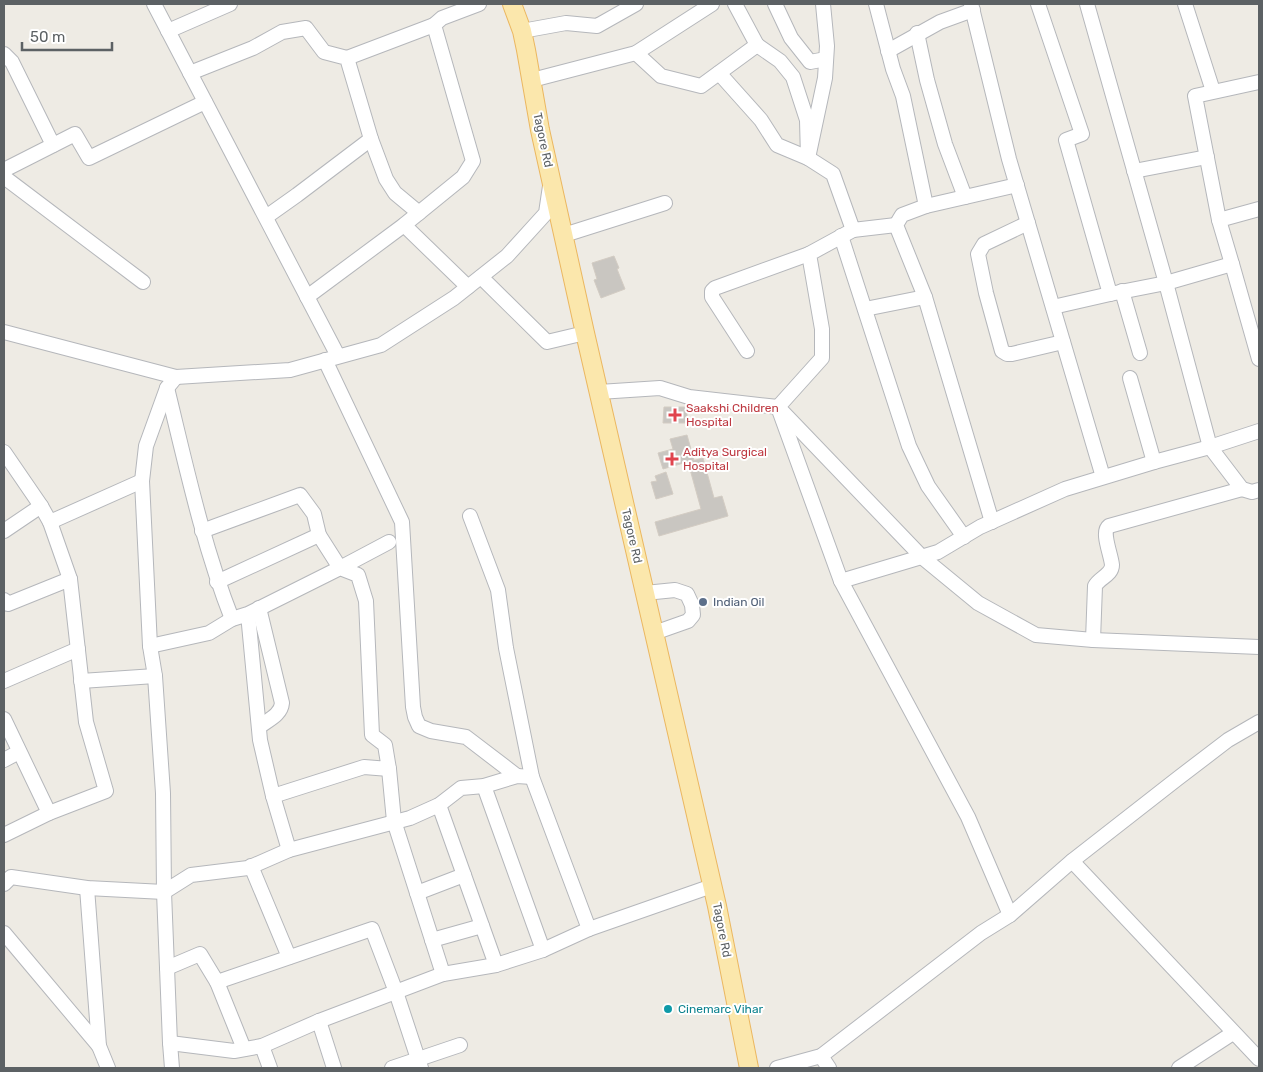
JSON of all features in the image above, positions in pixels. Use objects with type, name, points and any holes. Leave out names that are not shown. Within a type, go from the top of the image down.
[{"type":"main road","name":"Tagore Rd","points":[[512,4],[522,31],[540,130],[712,886],[749,1068]]},
{"type":"street","points":[[154,4],[307,297],[402,522],[413,707],[419,726],[432,731],[466,737],[517,776]]},
{"type":"street","points":[[168,31],[230,4]]},
{"type":"street","points":[[190,73],[253,48],[282,32],[306,28],[324,52],[347,58],[434,25],[442,18],[479,4]]},
{"type":"street","points":[[522,31],[566,23],[597,26],[636,4]]},
{"type":"street","points":[[532,80],[636,53],[712,4]]},
{"type":"street","points":[[735,4],[757,45],[780,62],[793,77],[807,120],[808,158]]},
{"type":"street","points":[[775,4],[791,38],[810,62],[826,59]]},
{"type":"street","points":[[808,158],[826,78],[827,46],[823,4]]},
{"type":"street","points":[[876,4],[888,51],[903,96],[926,206]]},
{"type":"street","points":[[1038,4],[1082,134],[1066,140],[1116,292],[1140,353]]},
{"type":"street","points":[[1087,4],[1210,447],[1242,489]]},
{"type":"street","points":[[1185,4],[1213,91]]},
{"type":"street","points":[[888,51],[917,34],[972,7],[1017,185],[1103,477]]},
{"type":"street","points":[[307,297],[404,225],[463,177],[473,161],[434,25]]},
{"type":"street","points":[[917,34],[927,80],[945,144],[965,197]]},
{"type":"street","points":[[636,53],[661,76],[701,86],[757,45]]},
{"type":"street","points":[[4,54],[12,62],[54,145]]},
{"type":"street","points":[[347,58],[371,139],[386,179],[395,193],[419,213]]},
{"type":"street","points":[[719,72],[761,120],[777,145],[808,158],[833,174],[865,309],[909,446],[928,486],[964,536]]},
{"type":"street","points":[[1259,82],[1195,96],[1219,220],[1259,359]]},
{"type":"street","points":[[4,170],[75,134],[89,158],[205,102]]},
{"type":"street","points":[[266,217],[371,139]]},
{"type":"street","points":[[1134,171],[1207,157]]},
{"type":"street","points":[[4,177],[143,282]]},
{"type":"street","points":[[4,332],[176,377],[290,370],[381,345],[468,287],[507,256],[546,213],[551,178]]},
{"type":"street","points":[[747,351],[712,298],[712,291],[715,288],[809,254],[847,233],[896,225],[902,215],[926,206],[1017,185]]},
{"type":"street","points":[[564,235],[665,202]]},
{"type":"street","points":[[1219,220],[1259,209]]},
{"type":"street","points":[[1028,223],[984,244],[978,254],[986,293],[1002,351],[1012,354],[1063,342]]},
{"type":"street","points":[[404,225],[468,287]]},
{"type":"street","points":[[896,225],[925,297],[992,522]]},
{"type":"street","points":[[778,407],[822,358],[822,329],[809,254]]},
{"type":"street","points":[[1053,307],[1116,292],[1166,283],[1232,264]]},
{"type":"street","points":[[481,277],[547,342],[585,333]]},
{"type":"street","points":[[865,309],[925,297]]},
{"type":"street","points":[[172,1068],[164,892],[163,792],[155,676],[150,646],[142,481],[146,446],[167,388],[176,377]]},
{"type":"street","points":[[1130,378],[1154,462]]},
{"type":"street","points":[[167,388],[202,531],[217,582],[232,619]]},
{"type":"street","points":[[599,392],[660,388],[689,397],[778,407],[922,557],[978,603],[1036,635],[1093,640],[1259,647]]},
{"type":"street","points":[[778,407],[841,581],[968,817],[1010,915]]},
{"type":"street","points":[[841,581],[938,552],[992,522],[1065,489],[1259,431]]},
{"type":"street","points":[[4,835],[49,813],[106,791],[86,722],[70,579],[50,522],[41,506],[6,458]]},
{"type":"street","points":[[50,522],[142,481]]},
{"type":"street","points":[[1093,640],[1095,586],[1097,582],[1110,572],[1112,567],[1110,549],[1105,532],[1108,526],[1242,489],[1252,492],[1259,490]]},
{"type":"street","points":[[202,531],[300,495],[314,514],[319,536],[340,568],[358,575],[366,601],[372,735],[385,745],[394,821],[443,974]]},
{"type":"street","points":[[4,531],[41,506]]},
{"type":"street","points":[[470,516],[498,590],[506,648],[532,777],[588,929]]},
{"type":"street","points":[[217,582],[319,536]]},
{"type":"street","points":[[150,646],[209,633],[232,619],[254,611],[389,542]]},
{"type":"street","points":[[5,603],[70,579]]},
{"type":"street","points":[[645,593],[675,590],[687,594],[692,605],[693,615],[688,621],[654,634]]},
{"type":"street","points":[[254,611],[282,703],[282,709],[277,714],[258,726]]},
{"type":"street","points":[[254,611],[260,740],[273,796],[289,850]]},
{"type":"street","points":[[4,681],[78,650]]},
{"type":"street","points":[[81,682],[155,676]]},
{"type":"street","points":[[4,718],[49,813]]},
{"type":"street","points":[[777,1068],[821,1056],[981,933],[1010,915],[1072,861],[1228,740],[1259,722]]},
{"type":"street","points":[[4,760],[20,752]]},
{"type":"street","points":[[273,796],[364,767],[389,769]]},
{"type":"street","points":[[4,884],[11,877],[87,888],[164,892],[191,875],[251,866],[289,850],[410,818],[439,805],[461,788],[484,786],[517,776],[532,777]]},
{"type":"street","points":[[484,786],[543,950]]},
{"type":"street","points":[[439,805],[496,966]]},
{"type":"street","points":[[1072,861],[1259,1059]]},
{"type":"street","points":[[251,866],[289,957]]},
{"type":"street","points":[[417,893],[464,875]]},
{"type":"street","points":[[170,1043],[234,1051],[262,1046],[319,1021],[443,974],[496,966],[543,950],[588,929],[712,886]]},
{"type":"street","points":[[87,888],[98,1046]]},
{"type":"street","points":[[432,940],[482,926]]},
{"type":"street","points":[[217,982],[372,929],[396,992],[419,1064]]},
{"type":"street","points":[[4,933],[98,1046],[108,1068]]},
{"type":"street","points":[[167,968],[200,954],[217,982],[244,1049]]},
{"type":"street","points":[[319,1021],[334,1068]]},
{"type":"street","points":[[1179,1068],[1233,1033]]},
{"type":"street","points":[[392,1068],[419,1064],[460,1045]]},
{"type":"street","points":[[262,1046],[270,1068]]},
{"type":"street","points":[[821,1056],[829,1068]]},
{"type":"building","points":[[614,256],[625,289],[601,298],[594,280],[597,279],[592,263]]},
{"type":"building","points":[[664,407],[687,407],[687,423],[663,423]]},
{"type":"building","points":[[687,435],[694,460],[663,469],[658,453],[673,449],[670,439]]},
{"type":"building","points":[[703,458],[714,498],[722,496],[728,516],[659,536],[655,522],[701,509],[688,462]]},
{"type":"building","points":[[666,472],[673,494],[656,499],[651,482],[657,481],[655,476]]},
{"type":"place","name":"Saakshi Children Hospital","points":[[675,415]]},
{"type":"place","name":"Aditya Surgical Hospital","points":[[672,459]]},
{"type":"place","name":"Indian Oil","points":[[703,602]]},
{"type":"place","name":"Cinemarc Vihar","points":[[668,1009]]}]
